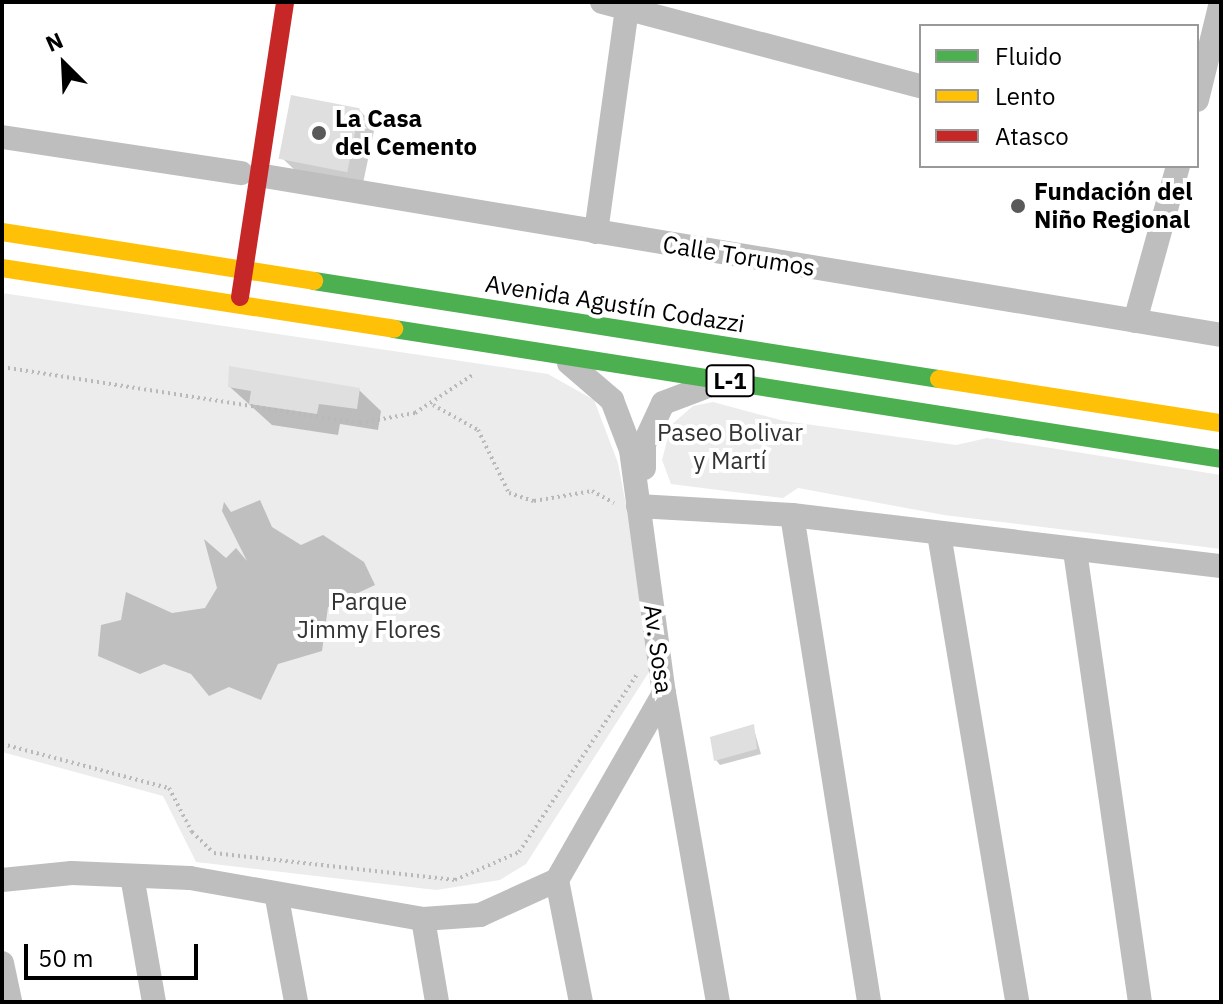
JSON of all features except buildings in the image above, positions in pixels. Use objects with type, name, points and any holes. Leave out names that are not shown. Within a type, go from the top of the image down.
[{"type":"main road","points":[[229,306],[250,174],[285,2]]},
{"type":"main road","name":"Avenida Agustín Codazzi","points":[[2,232],[1221,423]]},
{"type":"main road","name":"L-1","points":[[2,268],[229,306],[550,352],[1221,459]]},
{"type":"street","points":[[602,2],[628,5],[919,85]]},
{"type":"street","points":[[1206,97],[1221,2]]},
{"type":"street","points":[[596,232],[628,5]]},
{"type":"street","name":"Calle Torumos","points":[[2,137],[250,174],[1221,335]]},
{"type":"street","points":[[1135,321],[1177,168]]},
{"type":"street","points":[[550,352],[612,400],[629,440],[628,499],[792,515],[1221,566]]},
{"type":"street","name":"Av. Sosa","points":[[718,1002],[628,499],[644,444],[663,403],[693,386],[763,386]]},
{"type":"street","points":[[792,515],[869,1002]]},
{"type":"street","points":[[939,534],[1017,1002]]},
{"type":"street","points":[[1075,551],[1140,1002]]},
{"type":"street","points":[[2,880],[132,876],[190,878],[277,898],[423,919],[480,915],[557,880],[664,693]]},
{"type":"street","points":[[132,876],[154,1002]]},
{"type":"street","points":[[557,880],[581,1002]]},
{"type":"street","points":[[277,898],[296,1002]]},
{"type":"street","points":[[423,919],[437,1002]]},
{"type":"street","points":[[2,963],[10,1002]]},
{"type":"path","points":[[2,367],[360,423],[433,405],[456,380],[485,374]]},
{"type":"path","points":[[433,405],[478,430],[509,493],[520,500],[592,491],[621,508],[628,499]]},
{"type":"path","points":[[2,744],[169,788],[192,832],[214,853],[455,880],[519,852],[646,662]]},
{"type":"green space","name":"Parque Jimmy Flores","points":[[2,293],[548,374],[594,400],[618,463],[656,661],[526,864],[500,880],[436,890],[196,862],[163,796],[2,752]]},
{"type":"green space","name":"Paseo Bolivar y Martí","points":[[713,402],[784,421],[956,445],[987,438],[1221,475],[1221,549],[944,515],[798,488],[783,498],[671,484],[662,460],[671,425],[693,406]]},
{"type":"shaded area","points":[[260,500],[272,527],[301,545],[323,535],[364,562],[375,585],[328,607],[322,651],[278,664],[261,700],[229,687],[209,696],[191,674],[164,664],[140,674],[98,656],[101,625],[121,620],[126,592],[172,613],[205,608],[217,588],[204,539],[226,558],[236,548],[247,561],[222,511],[224,502],[231,512]]},
{"type":"traffic: fast","points":[[314,281],[939,379]]},
{"type":"traffic: fast","points":[[394,329],[1221,459]]},
{"type":"traffic: slow","points":[[2,232],[314,281]]},
{"type":"traffic: slow","points":[[2,268],[394,329]]},
{"type":"traffic: slow","points":[[939,379],[1221,423]]},
{"type":"traffic: jam","points":[[240,297],[285,2]]},
{"type":"place","name":"La Casa del Cemento","points":[[319,133]]},
{"type":"place","name":"Fundación del Niño Regional","points":[[1018,206]]}]
